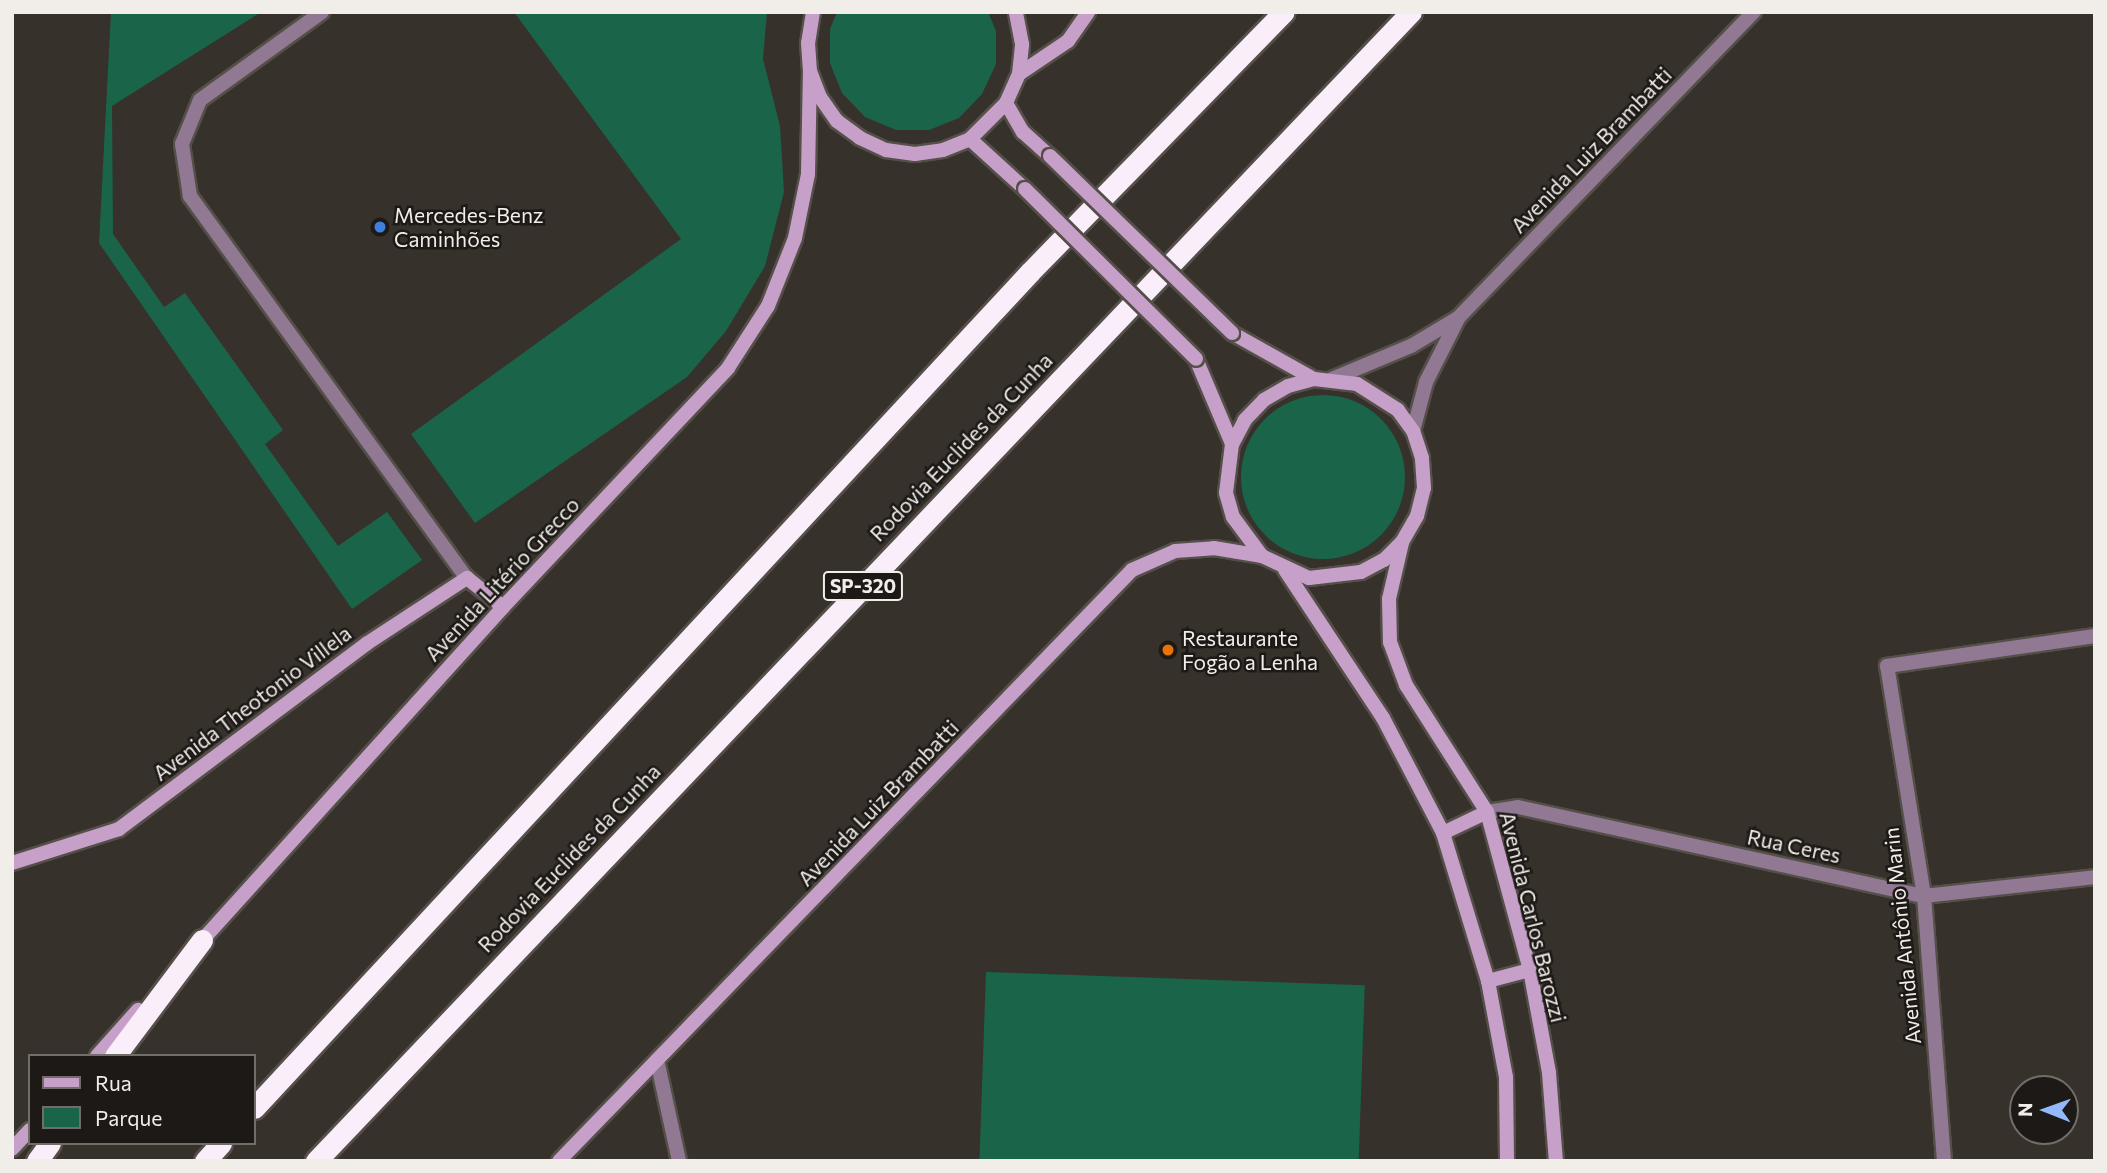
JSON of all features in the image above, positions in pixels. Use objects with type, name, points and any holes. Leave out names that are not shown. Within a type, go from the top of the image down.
[{"type":"highway","points":[[256,1106],[1030,272],[1284,12]]},
{"type":"highway","name":"Rodovia Euclides da Cunha","points":[[316,1161],[1411,12]]},
{"type":"highway","points":[[117,1054],[202,940]]},
{"type":"highway","points":[[37,1161],[49,1145]]},
{"type":"highway","points":[[205,1161],[219,1145]]},
{"type":"main road","name":"Avenida Litério Grecco","points":[[99,1054],[503,607],[729,368],[768,306],[796,238],[808,174],[808,43],[813,12]]},
{"type":"main road","points":[[810,71],[821,97],[837,121],[877,146],[915,154],[943,150],[970,139],[1006,103],[1019,74],[1022,44],[1016,12]]},
{"type":"main road","points":[[1019,74],[1068,41],[1088,12]]},
{"type":"main road","points":[[1006,103],[1023,132],[1232,333],[1314,379]]},
{"type":"main road","points":[[970,139],[1025,189],[1196,359],[1232,444]]},
{"type":"main road","points":[[1314,379],[1332,379],[1378,395],[1412,431],[1422,458],[1424,488],[1417,516],[1402,542],[1361,572],[1309,578],[1285,570],[1262,556],[1233,517],[1226,493],[1232,444],[1245,420],[1264,400],[1288,386],[1314,379]]},
{"type":"main road","name":"Avenida Carlos Barozzi","points":[[1402,542],[1389,599],[1390,642],[1406,685],[1487,812],[1530,970],[1549,1073],[1556,1161]]},
{"type":"main road","name":"Avenida Luiz Brambatti","points":[[559,1161],[1132,570],[1175,551],[1214,548],[1262,556]]},
{"type":"main road","points":[[1285,570],[1383,718],[1443,833],[1488,981],[1506,1077],[1507,1161]]},
{"type":"main road","points":[[467,578],[503,607]]},
{"type":"main road","name":"Avenida Theotonio Villela","points":[[12,863],[118,829],[366,644],[467,578]]},
{"type":"main road","points":[[1443,833],[1487,812]]},
{"type":"main road","points":[[1488,981],[1530,970]]},
{"type":"main road","points":[[12,1149],[28,1132]]},
{"type":"street","points":[[322,12],[200,100],[182,144],[190,195],[467,578]]},
{"type":"street","name":"Avenida Luiz Brambatti","points":[[1332,379],[1410,346],[1458,317],[1754,12]]},
{"type":"street","name":"Avenida Luiz Brambatti","points":[[1412,431],[1426,382],[1458,317]]},
{"type":"street","name":"Avenida Antônio Marin","points":[[1944,1161],[1924,896],[1886,666],[2095,636]]},
{"type":"street","name":"Rua Ceres","points":[[1487,812],[1518,807],[1924,896],[2095,877]]},
{"type":"street","points":[[657,1060],[679,1161]]},
{"type":"green space","points":[[111,12],[261,12],[112,106],[113,234],[164,307],[185,293],[283,430],[265,444],[338,546],[387,512],[422,560],[352,609],[99,243]]},
{"type":"green space","points":[[514,12],[767,12],[763,59],[780,126],[784,192],[765,266],[726,331],[687,377],[475,523],[411,434],[681,239]]},
{"type":"green space","points":[[837,12],[988,12],[996,31],[996,64],[982,94],[959,118],[929,130],[896,130],[865,117],[842,93],[830,63],[830,29]]},
{"type":"green space","points":[[1323,395],[1354,401],[1381,419],[1399,446],[1405,477],[1399,508],[1381,535],[1354,553],[1323,559],[1292,553],[1265,535],[1247,508],[1241,477],[1247,446],[1265,419],[1292,401]]},
{"type":"green space","points":[[986,972],[1365,985],[1359,1161],[979,1161]]},
{"type":"place","name":"Mercedes-Benz Caminhões","points":[[380,227]]},
{"type":"place","name":"Restaurante Fogão a Lenha","points":[[1168,650]]}]
